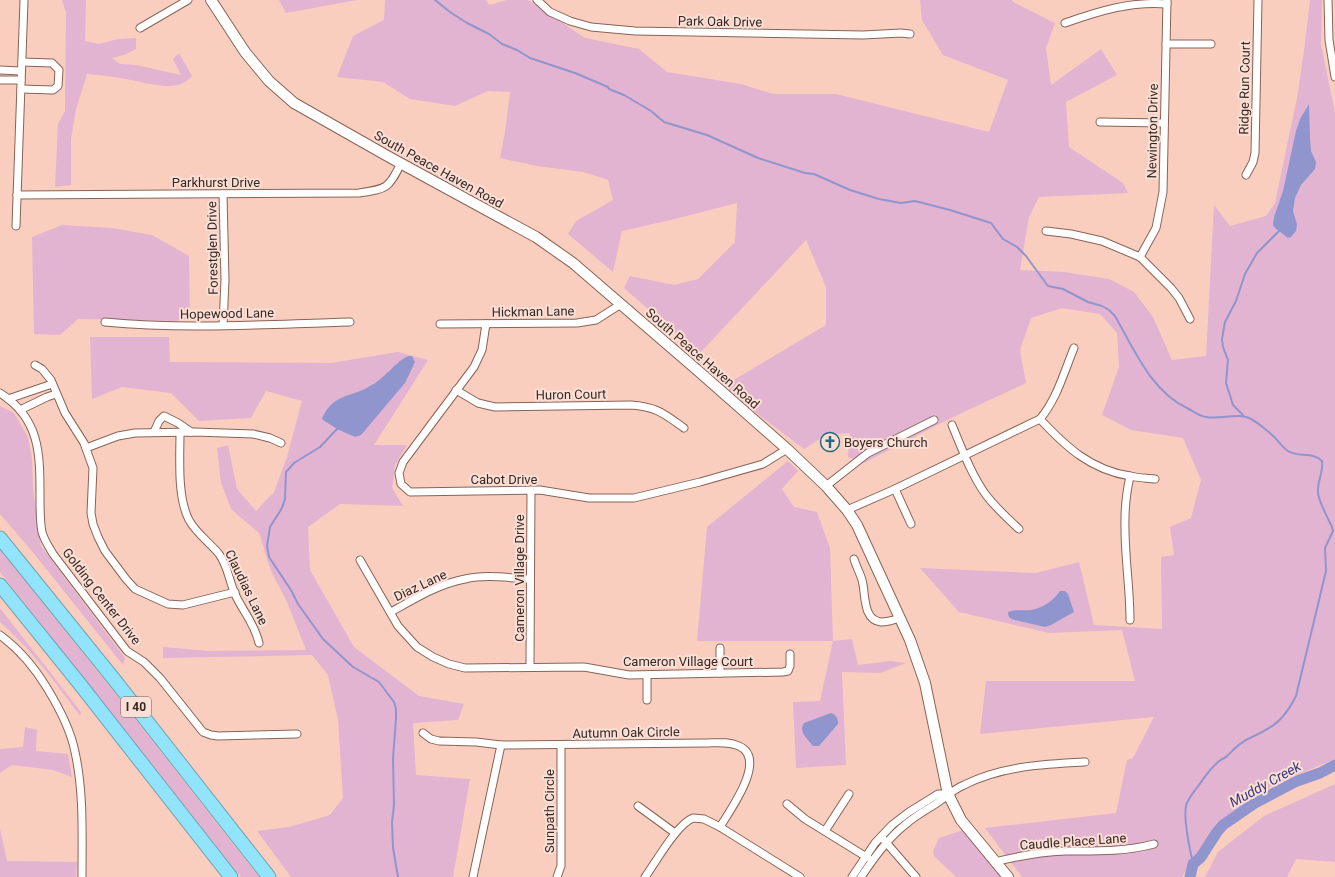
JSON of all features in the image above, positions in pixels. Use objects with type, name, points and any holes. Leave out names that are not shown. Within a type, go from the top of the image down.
[{"type":"highway","name":"I 40","points":[[0,538],[113,678],[269,877]]},
{"type":"highway","name":"I 40","points":[[0,585],[231,877]]},
{"type":"main road","name":"South Peace Haven Road","points":[[211,0],[245,52],[274,86],[294,103],[536,237],[573,263],[787,449],[826,486],[847,510],[863,538],[910,640],[925,683],[948,794],[961,820],[1008,877]]},
{"type":"street","points":[[16,226],[24,0]]},
{"type":"street","points":[[140,28],[188,0]]},
{"type":"street","name":"Park Oak Drive","points":[[537,0],[550,12],[570,21],[591,27],[635,31],[863,35],[910,34]]},
{"type":"street","name":"Ridge Run Court","points":[[1246,175],[1253,162],[1255,153],[1258,0]]},
{"type":"street","points":[[1328,0],[1329,40],[1335,77]]},
{"type":"street","points":[[1065,24],[1095,13],[1125,5],[1167,2]]},
{"type":"street","name":"Newington Drive","points":[[1140,258],[1156,228],[1163,192],[1167,2]]},
{"type":"street","points":[[1166,44],[1211,44]]},
{"type":"street","points":[[21,89],[53,90],[58,86],[59,70],[55,64],[22,62]]},
{"type":"street","points":[[0,70],[21,71]]},
{"type":"street","points":[[0,80],[21,80]]},
{"type":"street","points":[[1100,122],[1164,123]]},
{"type":"street","name":"Parkhurst Drive","points":[[17,195],[359,194],[379,190],[390,183],[401,163]]},
{"type":"street","name":"Forestglen Drive","points":[[223,194],[225,280],[224,325]]},
{"type":"street","points":[[1046,231],[1078,235],[1102,241],[1140,258],[1171,288],[1179,298],[1190,319]]},
{"type":"street","name":"Hickman Lane","points":[[440,324],[577,323],[596,320],[621,304]]},
{"type":"street","name":"Hopewood Lane","points":[[105,322],[139,325],[224,325],[350,322]]},
{"type":"street","name":"Cabot Drive","points":[[486,324],[484,341],[478,359],[403,462],[399,473],[401,484],[410,492],[540,490],[589,498],[634,498],[700,482],[762,464],[787,449]]},
{"type":"street","points":[[847,510],[895,489],[1040,419],[1054,398],[1074,348]]},
{"type":"street","points":[[35,365],[42,369],[52,384],[65,413],[84,443],[93,468],[91,513],[98,536],[105,551],[135,589],[168,604],[182,605],[235,592]]},
{"type":"street","points":[[8,399],[52,384]]},
{"type":"street","name":"Huron Court","points":[[456,390],[478,404],[495,407],[646,406],[659,411],[684,428]]},
{"type":"street","name":"Golding Center Drive","points":[[0,393],[20,410],[32,428],[40,458],[40,514],[42,532],[46,541],[53,554],[128,651],[144,662],[160,678],[203,732],[211,736],[297,734]]},
{"type":"street","points":[[20,410],[56,394]]},
{"type":"street","points":[[154,432],[158,421],[164,416],[191,432]]},
{"type":"street","points":[[1040,419],[1060,441],[1077,454],[1100,467],[1130,476],[1155,479]]},
{"type":"street","points":[[826,486],[868,452],[934,420]]},
{"type":"street","points":[[952,425],[964,455],[978,482],[994,505],[1019,529]]},
{"type":"street","points":[[86,448],[118,436],[154,432],[253,434],[270,438],[280,443]]},
{"type":"street","name":"Claudias Lane","points":[[180,432],[182,496],[189,521],[220,556],[228,572],[235,592],[256,630],[259,643]]},
{"type":"street","points":[[1130,476],[1126,496],[1124,520],[1130,620]]},
{"type":"street","points":[[895,489],[912,524]]},
{"type":"street","name":"Cameron Village Drive","points":[[530,666],[531,490]]},
{"type":"street","points":[[854,559],[862,580],[866,608],[870,615],[875,620],[882,622],[900,618]]},
{"type":"street","name":"Cameron Village Court","points":[[360,560],[398,626],[417,646],[433,657],[449,664],[465,668],[530,666],[584,667],[621,674],[646,675],[788,671],[790,666],[790,654]]},
{"type":"street","name":"Diaz Lane","points":[[391,612],[429,591],[465,578],[481,577],[530,579]]},
{"type":"street","points":[[0,635],[8,641],[37,671],[59,708],[75,750],[81,794],[82,877]]},
{"type":"street","points":[[720,648],[720,673]]},
{"type":"street","points":[[646,675],[647,700]]},
{"type":"street","name":"Autumn Oak Circle","points":[[423,733],[431,739],[439,741],[476,742],[501,745],[733,744],[743,748],[751,764],[750,771],[720,827]]},
{"type":"street","points":[[473,877],[501,745]]},
{"type":"street","name":"Sunpath Circle","points":[[558,877],[561,866],[561,745]]},
{"type":"street","points":[[852,877],[884,840],[892,825],[928,799],[938,794],[948,794],[976,780],[1015,768],[1085,762]]},
{"type":"street","points":[[825,831],[849,794]]},
{"type":"street","points":[[787,804],[804,819],[869,859]]},
{"type":"street","points":[[638,806],[676,833]]},
{"type":"street","points":[[645,877],[676,833],[684,823],[692,818],[704,819],[720,827],[800,877]]},
{"type":"street","points":[[884,840],[916,877]]},
{"type":"street","name":"Caudle Place Lane","points":[[995,862],[1016,856],[1064,851],[1111,851],[1154,844]]},
{"type":"street","points":[[861,877],[869,859]]},
{"type":"shaded area","points":[[62,0],[86,0],[85,41],[99,44],[118,39],[136,38],[136,49],[124,55],[112,58],[120,64],[136,65],[181,75],[173,59],[179,53],[192,76],[179,85],[163,86],[114,77],[87,74],[76,109],[71,139],[71,185],[55,187],[58,124],[65,111],[66,13]]},
{"type":"shaded area","points":[[279,0],[357,0],[286,13]]},
{"type":"shaded area","points":[[385,0],[486,0],[489,5],[507,0],[528,0],[585,38],[639,49],[667,72],[741,84],[773,94],[836,94],[989,132],[1008,80],[943,55],[922,20],[920,0],[1012,0],[1013,2],[1055,23],[1046,48],[1051,85],[1101,49],[1117,75],[1066,102],[1069,147],[1123,183],[1128,193],[1039,197],[1029,217],[1020,270],[1064,272],[1109,279],[1134,292],[1153,317],[1172,360],[1206,356],[1214,205],[1230,226],[1266,216],[1275,203],[1297,98],[1310,0],[1322,0],[1321,44],[1335,113],[1335,759],[1272,785],[1197,853],[1182,877],[1022,877],[985,828],[1116,813],[1127,760],[1133,758],[1154,717],[980,734],[986,681],[1135,681],[1122,630],[1049,633],[959,612],[920,568],[1036,573],[1079,562],[1094,625],[1162,629],[1161,557],[1174,555],[1170,527],[1191,518],[1201,480],[1183,438],[1131,430],[1102,415],[1119,367],[1117,333],[1100,314],[1062,308],[1031,318],[1020,350],[1026,383],[951,418],[864,463],[848,457],[850,433],[826,435],[804,449],[722,387],[826,325],[826,287],[806,240],[699,354],[624,288],[630,276],[674,285],[698,279],[735,242],[737,203],[622,231],[613,272],[568,234],[576,221],[613,200],[608,180],[583,172],[537,166],[500,158],[510,92],[488,91],[455,106],[410,99],[383,82],[337,77],[353,36],[384,20]]},
{"type":"shaded area","points":[[62,225],[112,228],[152,235],[189,256],[190,319],[174,321],[78,319],[60,335],[34,334],[32,237]]},
{"type":"shaded area","points":[[90,337],[169,337],[170,362],[331,363],[398,352],[428,360],[374,445],[407,445],[395,465],[392,488],[403,506],[340,504],[308,527],[310,570],[354,647],[419,696],[464,704],[458,720],[413,723],[416,775],[470,779],[453,877],[291,877],[257,831],[289,827],[330,815],[343,798],[338,720],[328,675],[312,655],[163,658],[163,647],[209,651],[306,650],[287,602],[271,571],[259,533],[231,509],[221,483],[217,448],[228,445],[237,489],[256,511],[274,492],[287,457],[302,401],[266,391],[251,418],[199,421],[171,393],[122,387],[92,399]]},
{"type":"shaded area","points":[[0,406],[14,413],[28,437],[32,459],[33,489],[41,546],[125,658],[123,665],[31,550],[0,514]]},
{"type":"shaded area","points":[[788,461],[798,471],[782,489],[794,507],[817,512],[830,548],[833,641],[697,641],[707,527]]},
{"type":"shaded area","points":[[0,550],[259,877],[241,877],[0,572]]},
{"type":"shaded area","points":[[0,608],[81,712],[80,716],[33,655],[0,622]]},
{"type":"shaded area","points":[[852,639],[858,665],[891,661],[906,663],[880,673],[842,672],[846,765],[796,768],[793,702],[820,701],[833,641]]},
{"type":"shaded area","points":[[25,727],[37,730],[36,751],[68,754],[72,777],[53,770],[12,765],[0,773],[0,749],[23,747]]},
{"type":"shaded area","points":[[1335,784],[1335,862],[1296,859],[1287,877],[1205,877],[1218,852],[1264,816]]},
{"type":"shaded area","points":[[0,829],[7,861],[77,862],[76,877],[0,877]]},
{"type":"shaded area","points":[[963,830],[1001,877],[956,877],[934,856],[933,851],[939,838]]},
{"type":"water","points":[[1309,104],[1311,151],[1316,162],[1315,169],[1301,185],[1295,198],[1293,211],[1297,224],[1296,231],[1291,237],[1288,238],[1274,227],[1274,217],[1283,191],[1296,131],[1300,119]]},
{"type":"water","points":[[412,356],[415,362],[405,383],[361,435],[355,437],[337,429],[323,420],[322,418],[328,408],[337,400],[365,389],[383,377],[400,361]]},
{"type":"water","points":[[1060,591],[1065,591],[1068,594],[1074,612],[1051,625],[1045,627],[1013,620],[1009,616],[1008,612],[1011,611],[1031,610],[1044,605],[1055,597]]},
{"type":"water","points":[[831,713],[837,717],[838,724],[819,746],[813,746],[806,738],[802,726],[804,723]]},
{"type":"waterway","points":[[435,0],[450,12],[467,23],[489,34],[502,44],[517,50],[530,58],[575,73],[608,87],[609,89],[624,95],[651,111],[664,122],[707,135],[758,158],[805,173],[814,174],[850,190],[879,199],[901,203],[915,201],[991,223],[1003,239],[1017,247],[1026,256],[1048,286],[1063,289],[1088,302],[1102,306],[1109,310],[1115,316],[1153,380],[1174,401],[1196,413],[1211,418],[1235,416],[1246,417],[1265,429],[1288,451],[1297,454],[1314,456],[1322,461],[1322,469],[1318,484],[1318,496],[1333,531],[1325,548],[1326,571],[1296,696],[1292,704],[1278,722],[1243,742],[1218,762],[1209,771],[1190,798],[1186,806],[1185,819],[1193,864]]},
{"type":"waterway","points":[[1243,415],[1233,405],[1226,383],[1228,360],[1223,347],[1222,339],[1225,322],[1236,301],[1245,274],[1257,253],[1280,230]]},
{"type":"waterway","points":[[338,428],[320,447],[294,463],[286,472],[285,499],[282,508],[270,527],[267,546],[269,557],[291,590],[298,604],[323,639],[353,667],[379,682],[394,702],[396,719],[393,758],[394,805],[392,822],[393,848],[398,877]]},
{"type":"waterway","name":"Muddy Creek","points":[[1190,877],[1193,864],[1201,857],[1223,825],[1255,803],[1297,781],[1320,773],[1335,765]]},
{"type":"place","name":"Boyers Church","points":[[830,442]]}]
